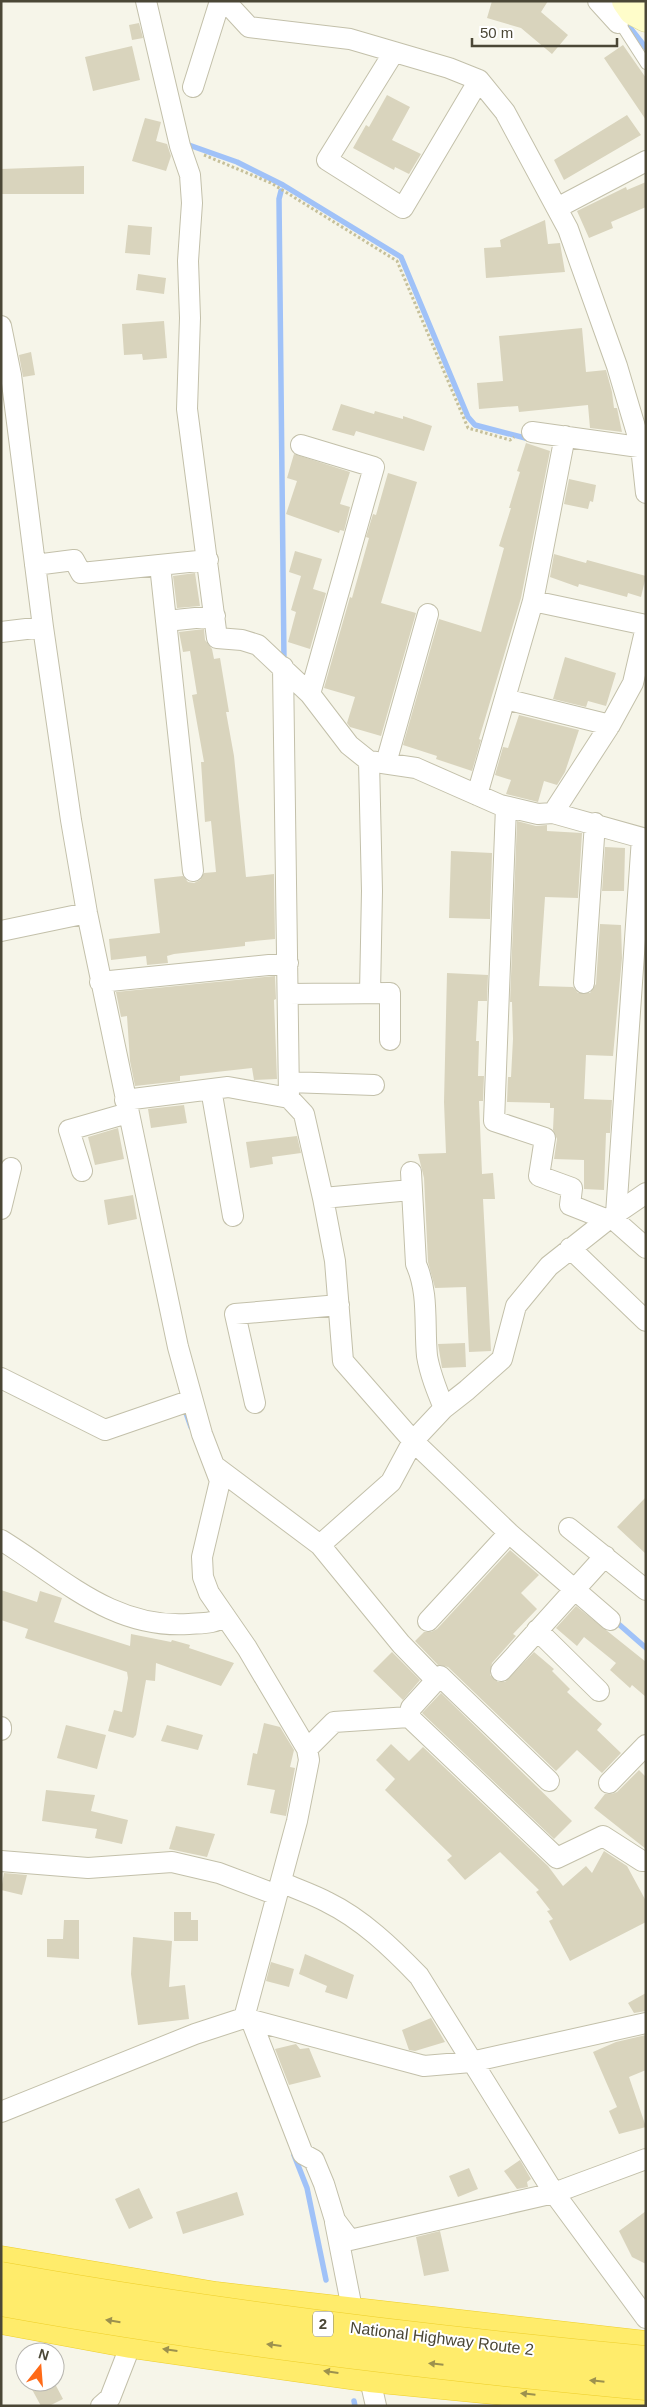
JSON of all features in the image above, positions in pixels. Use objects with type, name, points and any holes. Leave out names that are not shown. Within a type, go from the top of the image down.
[{"type":"highway","points":[[1,2260],[216,2296],[646,2345]]},
{"type":"highway","name":"National Highway Route 2","points":[[1,2276],[208,2309],[413,2336],[646,2360]]},
{"type":"highway","name":"National Highway Route 2","points":[[1,2302],[226,2339],[432,2364],[646,2386]]},
{"type":"highway","points":[[1,2320],[131,2344],[370,2378],[570,2402],[646,2405]]},
{"type":"street","points":[[146,1],[180,146],[190,175],[192,204],[188,261],[190,318],[187,410],[217,638],[242,640],[258,645],[310,694],[349,745],[377,762],[416,768],[506,806],[538,814],[553,813],[644,838],[638,1009],[612,1217]]},
{"type":"street","points":[[193,87],[220,1]]},
{"type":"street","points":[[225,1],[249,27],[350,39],[449,68],[479,80],[505,112],[568,229],[614,356],[643,448],[646,494]]},
{"type":"street","points":[[598,1],[628,15]]},
{"type":"street","points":[[394,52],[327,160],[403,208],[479,80]]},
{"type":"street","points":[[557,208],[646,161]]},
{"type":"street","points":[[1,326],[6,375],[35,565],[39,628],[71,820],[82,914],[100,982],[121,1112],[186,1402],[202,1434],[220,1481],[202,1557],[205,1586],[221,1619],[307,1749],[309,1760],[297,1820],[248,2019],[303,2154],[314,2160],[324,2184],[335,2220],[352,2313],[376,2406]]},
{"type":"street","points":[[532,432],[643,448]]},
{"type":"street","points":[[477,795],[533,601],[565,436]]},
{"type":"street","points":[[301,445],[374,467],[310,694]]},
{"type":"street","points":[[35,565],[74,560],[81,573],[208,560]]},
{"type":"street","points":[[160,565],[193,871]]},
{"type":"street","points":[[533,601],[646,626],[632,683],[610,725],[553,813]]},
{"type":"street","points":[[370,993],[377,762],[428,614]]},
{"type":"street","points":[[166,622],[215,616]]},
{"type":"street","points":[[1,632],[39,628]]},
{"type":"street","points":[[283,667],[289,1090],[304,1114],[323,1198],[335,1261],[343,1361],[413,1441],[509,1533],[576,1588],[610,1620]]},
{"type":"street","points":[[505,699],[610,725]]},
{"type":"street","points":[[506,806],[494,1121],[545,1138],[539,1176],[572,1188],[570,1204],[612,1217],[646,1248]]},
{"type":"street","points":[[584,983],[595,823]]},
{"type":"street","points":[[1,931],[82,914]]},
{"type":"street","points":[[100,982],[288,963]]},
{"type":"street","points":[[288,994],[390,993],[390,1040]]},
{"type":"street","points":[[82,1171],[69,1130],[121,1112],[228,1087],[289,1090],[374,1085]]},
{"type":"street","points":[[211,1090],[233,1216]]},
{"type":"street","points":[[1,1209],[11,1168]]},
{"type":"street","points":[[323,1198],[411,1181],[416,1264],[421,1275],[426,1307],[427,1357],[435,1387],[444,1408]]},
{"type":"street","points":[[320,1545],[391,1482],[413,1441],[444,1408],[502,1358],[516,1306],[549,1266],[570,1248],[646,1194]]},
{"type":"street","points":[[570,1248],[646,1321]]},
{"type":"street","points":[[254,1403],[235,1314],[339,1305]]},
{"type":"street","points":[[1,1378],[106,1430],[186,1402]]},
{"type":"street","points":[[216,1468],[320,1545],[401,1644],[435,1682]]},
{"type":"street","points":[[569,1528],[646,1590]]},
{"type":"street","points":[[428,1621],[509,1533]]},
{"type":"street","points":[[1,1540],[98,1605],[128,1618],[165,1626],[221,1619]]},
{"type":"street","points":[[501,1671],[605,1556]]},
{"type":"street","points":[[537,1630],[599,1691]]},
{"type":"street","points":[[409,1717],[411,1708],[440,1676],[550,1781]]},
{"type":"street","points":[[307,1749],[334,1722],[409,1717],[557,1858],[603,1836],[642,1861],[646,1861]]},
{"type":"street","points":[[609,1783],[646,1745]]},
{"type":"street","points":[[1,1861],[88,1868],[172,1862],[328,1902],[364,1926],[397,1953],[419,1976],[554,2194],[646,2318]]},
{"type":"street","points":[[1,2112],[195,2034],[248,2019],[424,2066],[471,2062],[646,2023]]},
{"type":"street","points":[[335,2220],[350,2240],[554,2194],[646,2159]]},
{"type":"street","points":[[103,2405],[110,2398],[131,2344]]},
{"type":"lane","points":[[628,15],[646,64]]},
{"type":"path","points":[[180,146],[225,162],[271,183],[397,261],[468,428],[510,440],[512,438]]},
{"type":"building","points":[[492,1],[548,1],[541,12],[568,35],[552,54],[521,28],[487,18]]},
{"type":"building","points":[[139,23],[143,38],[132,40],[129,25]]},
{"type":"building","points":[[623,45],[646,78],[646,120],[604,58]]},
{"type":"building","points":[[132,46],[140,80],[93,91],[85,57]]},
{"type":"building","points":[[387,95],[410,107],[392,140],[421,154],[409,174],[395,167],[394,170],[353,148],[366,125],[369,127]]},
{"type":"building","points":[[627,115],[641,135],[564,180],[554,160]]},
{"type":"building","points":[[145,118],[161,122],[156,141],[167,144],[171,156],[166,171],[132,161]]},
{"type":"building","points":[[84,166],[84,194],[1,194],[1,169]]},
{"type":"building","points":[[646,182],[646,207],[611,222],[613,228],[589,238],[577,211],[626,187],[627,190]]},
{"type":"building","points":[[545,220],[548,244],[560,243],[565,272],[486,278],[484,248],[501,247],[500,240]]},
{"type":"building","points":[[128,225],[152,227],[150,255],[125,253]]},
{"type":"building","points":[[138,274],[166,278],[164,294],[136,290]]},
{"type":"building","points":[[164,321],[167,358],[143,360],[142,354],[124,355],[122,324]]},
{"type":"building","points":[[582,328],[586,372],[606,370],[614,408],[617,408],[622,432],[590,428],[588,405],[519,412],[518,406],[479,409],[477,383],[503,381],[499,336]]},
{"type":"building","points":[[31,352],[35,375],[23,377],[19,355]]},
{"type":"building","points":[[341,404],[374,414],[375,411],[403,419],[403,416],[432,426],[424,451],[356,431],[354,436],[332,430]]},
{"type":"building","points":[[526,443],[550,451],[521,598],[479,739],[481,740],[472,771],[436,759],[437,756],[403,745],[439,619],[481,632],[504,548],[499,546],[511,508],[509,508],[520,472],[517,471]]},
{"type":"building","points":[[294,454],[350,472],[340,504],[350,507],[344,531],[340,530],[339,533],[286,514],[297,481],[287,478]]},
{"type":"building","points":[[388,473],[417,482],[381,603],[416,613],[381,736],[350,727],[347,723],[355,697],[324,688],[369,538],[366,537],[373,514],[376,515]]},
{"type":"building","points":[[569,479],[596,485],[593,502],[590,501],[588,509],[564,504]]},
{"type":"building","points":[[295,551],[322,559],[313,589],[326,593],[310,649],[288,642],[296,612],[291,610],[301,576],[289,572]]},
{"type":"building","points":[[554,554],[586,563],[587,560],[646,576],[641,597],[628,593],[627,597],[579,584],[578,587],[550,577]]},
{"type":"building","points":[[195,573],[200,606],[177,608],[173,576]]},
{"type":"building","points":[[204,629],[205,640],[212,649],[214,659],[220,658],[229,712],[226,712],[234,756],[246,877],[274,874],[275,939],[245,942],[245,946],[174,954],[167,956],[168,963],[147,965],[146,956],[111,960],[109,939],[160,933],[154,879],[183,876],[188,882],[194,883],[200,880],[204,873],[216,872],[211,821],[205,822],[201,762],[204,762],[192,695],[197,694],[190,651],[183,652],[179,632]]},
{"type":"building","points":[[565,657],[616,673],[606,706],[588,701],[586,707],[553,699]]},
{"type":"building","points":[[519,715],[579,730],[565,772],[557,785],[544,781],[538,802],[506,794],[511,780],[495,775],[503,747],[508,748]]},
{"type":"building","points":[[517,821],[536,826],[547,825],[547,831],[582,833],[578,898],[545,897],[539,986],[573,987],[578,993],[590,993],[596,984],[600,924],[621,925],[622,958],[613,1056],[586,1055],[584,1099],[612,1100],[610,1133],[606,1133],[604,1190],[584,1189],[584,1160],[554,1159],[557,1139],[553,1130],[554,1108],[550,1108],[550,1103],[507,1102],[508,1077],[511,1077],[513,1039],[512,1002],[510,1002]]},
{"type":"building","points":[[605,847],[625,848],[624,891],[602,891]]},
{"type":"building","points":[[451,851],[492,853],[490,919],[449,918]]},
{"type":"building","points":[[447,973],[488,975],[487,1001],[478,1001],[476,1041],[479,1041],[478,1076],[484,1076],[483,1101],[479,1101],[482,1174],[493,1173],[495,1199],[483,1199],[491,1351],[469,1352],[466,1287],[435,1288],[428,1262],[424,1178],[418,1154],[446,1153],[444,1102]]},
{"type":"building","points":[[275,976],[277,1079],[254,1080],[252,1068],[180,1076],[180,1081],[135,1086],[130,1061],[127,1016],[121,1017],[116,992]]},
{"type":"building","points":[[184,1105],[187,1123],[151,1128],[148,1109]]},
{"type":"building","points":[[118,1128],[124,1159],[95,1165],[88,1137]]},
{"type":"building","points":[[297,1136],[301,1153],[272,1157],[273,1164],[250,1168],[246,1142]]},
{"type":"building","points":[[133,1195],[137,1219],[108,1225],[104,1200]]},
{"type":"building","points":[[465,1343],[466,1367],[442,1368],[438,1344]]},
{"type":"building","points":[[646,1497],[646,1554],[617,1527]]},
{"type":"building","points":[[510,1550],[539,1575],[521,1593],[537,1609],[513,1634],[516,1636],[492,1663],[490,1675],[498,1682],[505,1682],[534,1652],[554,1669],[552,1671],[570,1689],[567,1692],[602,1724],[597,1730],[621,1753],[602,1773],[577,1750],[556,1771],[448,1667],[438,1665],[415,1641],[424,1632],[431,1632],[437,1629]]},
{"type":"building","points":[[1,1590],[37,1602],[40,1591],[62,1598],[54,1622],[130,1646],[131,1634],[171,1642],[172,1640],[190,1645],[189,1648],[234,1663],[221,1686],[156,1663],[155,1681],[146,1680],[136,1735],[133,1738],[108,1731],[114,1710],[122,1712],[128,1678],[127,1672],[25,1638],[28,1629],[1,1620]]},
{"type":"building","points":[[576,1606],[646,1662],[646,1697],[632,1685],[630,1688],[610,1670],[616,1663],[584,1637],[577,1646],[556,1628]]},
{"type":"building","points":[[392,1652],[420,1680],[403,1700],[373,1671]]},
{"type":"building","points":[[441,1693],[572,1821],[554,1839],[422,1713]]},
{"type":"building","points":[[264,1723],[280,1727],[294,1750],[290,1767],[295,1768],[286,1816],[270,1813],[275,1790],[247,1785],[253,1753],[257,1754]]},
{"type":"building","points":[[66,1725],[106,1735],[97,1769],[57,1758]]},
{"type":"building","points":[[167,1725],[203,1735],[198,1750],[161,1741]]},
{"type":"building","points":[[391,1744],[409,1761],[423,1747],[548,1866],[563,1886],[586,1866],[592,1873],[604,1851],[627,1866],[646,1901],[646,1922],[570,1961],[549,1921],[553,1919],[547,1911],[550,1910],[536,1892],[539,1890],[500,1852],[465,1880],[447,1860],[452,1856],[385,1790],[395,1779],[376,1760]]},
{"type":"building","points":[[639,1770],[646,1777],[646,1849],[594,1808],[605,1794],[617,1792]]},
{"type":"building","points":[[46,1790],[95,1795],[91,1811],[128,1820],[122,1844],[95,1838],[97,1829],[42,1821]]},
{"type":"building","points":[[176,1826],[215,1834],[207,1857],[169,1849]]},
{"type":"building","points":[[4,1873],[27,1875],[22,1895],[1,1890]]},
{"type":"building","points":[[174,1912],[191,1912],[191,1920],[198,1920],[198,1941],[174,1941]]},
{"type":"building","points":[[64,1920],[79,1920],[79,1959],[47,1957],[47,1939],[63,1939]]},
{"type":"building","points":[[133,1937],[172,1941],[169,1987],[185,1985],[189,2019],[138,2025],[131,1974]]},
{"type":"building","points":[[305,1954],[354,1975],[347,1999],[325,1992],[327,1986],[299,1974]]},
{"type":"building","points":[[271,1962],[294,1969],[289,1987],[266,1981]]},
{"type":"building","points":[[646,1993],[646,2011],[634,2013],[628,2003]]},
{"type":"building","points":[[431,2018],[445,2042],[415,2051],[409,2050],[402,2030]]},
{"type":"building","points":[[646,2035],[646,2070],[629,2077],[646,2127],[619,2134],[609,2111],[617,2107],[593,2052],[616,2042]]},
{"type":"building","points":[[296,2044],[300,2049],[309,2048],[321,2077],[289,2085],[275,2049]]},
{"type":"building","points":[[520,2160],[531,2179],[527,2182],[528,2187],[517,2189],[504,2171]]},
{"type":"building","points":[[469,2168],[478,2189],[458,2197],[449,2176]]},
{"type":"building","points":[[139,2188],[153,2218],[129,2229],[115,2199]]},
{"type":"building","points":[[237,2192],[244,2215],[183,2234],[176,2212]]},
{"type":"building","points":[[646,2211],[646,2264],[632,2257],[619,2231]]},
{"type":"building","points":[[440,2231],[449,2271],[424,2276],[416,2237]]},
{"type":"building","points":[[33,2392],[59,2392],[63,2399],[49,2406],[41,2406]]},
{"type":"waterway","points":[[624,20],[646,48]]},
{"type":"waterway","points":[[185,141],[186,144],[237,162],[283,185],[401,257],[468,417],[475,425],[533,440]]},
{"type":"waterway","points":[[281,191],[279,199],[284,661]]},
{"type":"waterway","points":[[184,1407],[191,1427]]},
{"type":"waterway","points":[[614,1620],[646,1648]]},
{"type":"waterway","points":[[294,2155],[307,2188],[326,2280]]},
{"type":"waterway","points":[[354,2401],[355,2406]]}]
